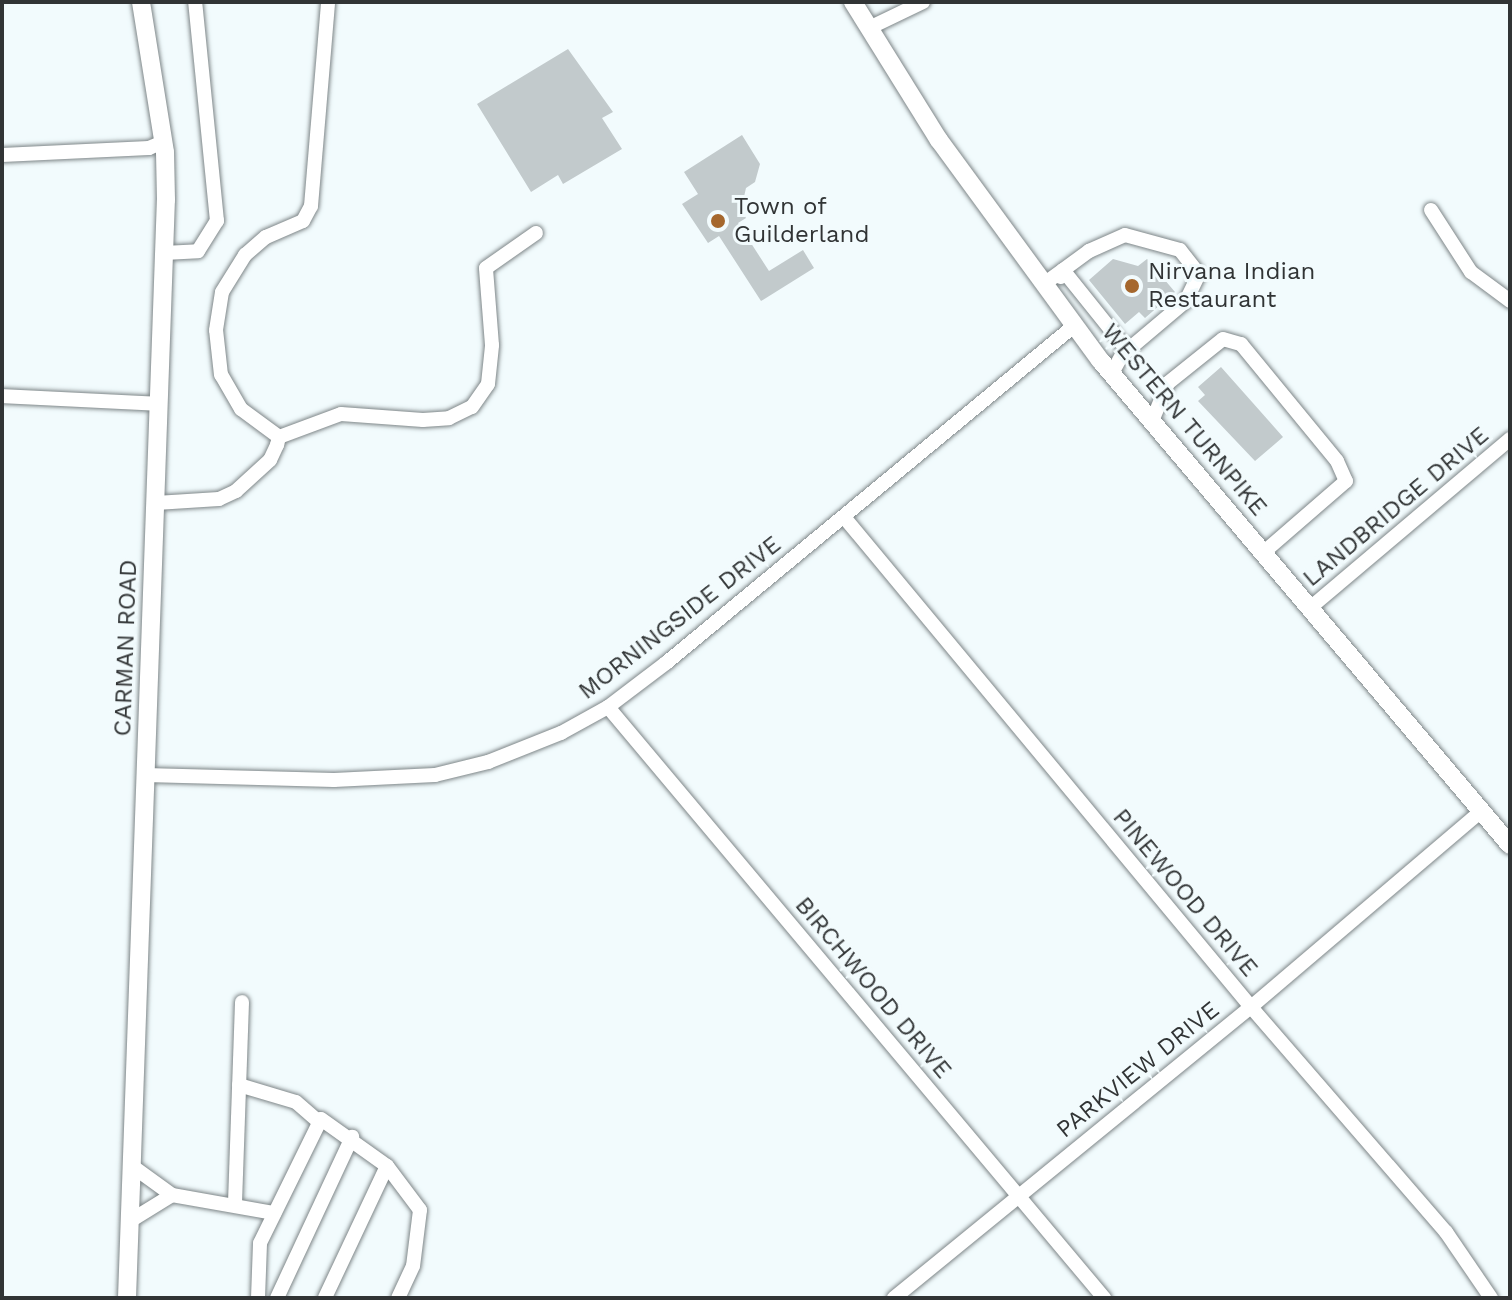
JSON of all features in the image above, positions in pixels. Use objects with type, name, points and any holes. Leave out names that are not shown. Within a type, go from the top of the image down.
[{"type":"main road","name":"CARMAN ROAD","points":[[127,1298],[164,253],[163,142],[141,2]]},
{"type":"main road","name":"WESTERN TURNPIKE","points":[[853,2],[939,140],[1056,277],[1075,325],[1112,373],[1510,845]]},
{"type":"street","points":[[164,253],[198,251],[217,221],[195,2]]},
{"type":"street","points":[[279,437],[241,409],[221,375],[216,330],[222,292],[245,255],[266,237],[303,221],[311,206],[328,2]]},
{"type":"street","points":[[869,28],[923,2]]},
{"type":"street","points":[[2,155],[149,148],[163,142]]},
{"type":"street","points":[[1431,210],[1471,272],[1510,301]]},
{"type":"street","points":[[156,503],[219,499],[236,491],[270,460],[279,437],[341,414],[423,420],[449,418],[472,407],[488,384],[492,345],[486,268],[536,233]]},
{"type":"street","points":[[1112,373],[1127,350],[1186,301],[1199,274],[1180,250],[1125,235],[1056,277],[1127,350]]},
{"type":"street","name":"MORNINGSIDE DRIVE","points":[[145,775],[334,780],[435,775],[537,744],[608,707],[1075,325]]},
{"type":"street","points":[[1152,421],[1168,383],[1223,339],[1241,344],[1337,461],[1346,481],[1263,553]]},
{"type":"street","points":[[2,396],[160,404]]},
{"type":"street","name":"LANDBRIDGE DRIVE","points":[[1310,608],[1510,439]]},
{"type":"street","name":"PINEWOOD DRIVE","points":[[844,517],[1251,1007],[1446,1232],[1491,1298]]},
{"type":"street","name":"BIRCHWOOD DRIVE","points":[[608,707],[1104,1298]]},
{"type":"street","name":"PARKVIEW DRIVE","points":[[894,1298],[1251,1007],[1481,811]]},
{"type":"street","points":[[235,1203],[242,1002]]},
{"type":"street","points":[[239,1085],[296,1102],[318,1121],[327,1121],[352,1137],[387,1166],[420,1210],[413,1266],[398,1298]]},
{"type":"street","points":[[258,1298],[259,1251],[318,1121]]},
{"type":"street","points":[[277,1298],[352,1137]]},
{"type":"street","points":[[132,1166],[172,1195],[235,1203],[274,1213]]},
{"type":"street","points":[[325,1298],[387,1166]]},
{"type":"street","points":[[130,1221],[172,1195]]},
{"type":"building","points":[[568,49],[613,112],[602,118],[622,149],[563,184],[558,175],[531,192],[477,104]]},
{"type":"building","name":"Town of Guilderland","points":[[742,135],[760,164],[755,182],[746,188],[741,210],[746,218],[738,223],[769,271],[803,250],[814,268],[761,301],[719,236],[708,243],[682,204],[698,194],[684,172]]},
{"type":"building","name":"Nirvana Indian Restaurant","points":[[1113,259],[1138,266],[1147,259],[1175,292],[1145,318],[1139,312],[1125,324],[1089,280]]},
{"type":"building","points":[[1221,367],[1283,437],[1255,461],[1198,401],[1205,395],[1198,387]]},
{"type":"place","name":"Town of Guilderland","points":[[718,221]]},
{"type":"place","name":"Nirvana Indian Restaurant","points":[[1132,286]]}]
